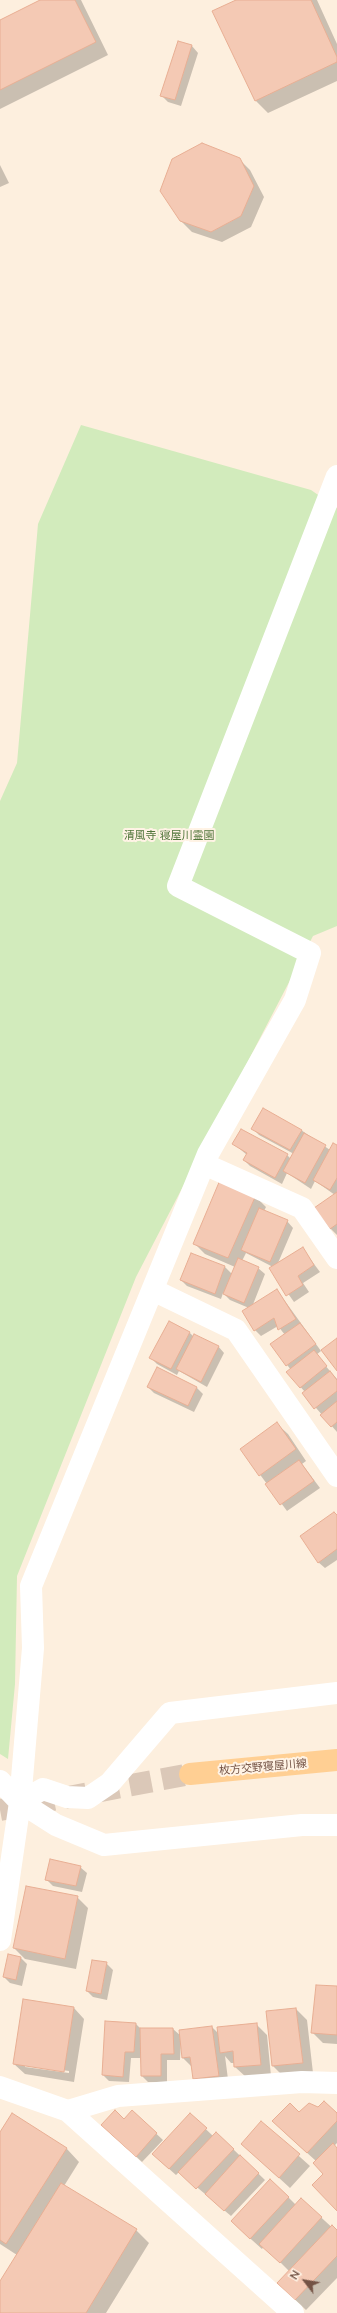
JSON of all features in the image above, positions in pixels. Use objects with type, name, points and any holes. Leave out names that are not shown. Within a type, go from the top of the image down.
[{"type":"main road","name":"枚方交野寝屋川線","points":[[190,1774],[337,1760]]},
{"type":"street","points":[[0,1940],[20,1802],[33,1648],[31,1586],[204,1164],[295,1000],[310,953],[178,886],[337,476]]},
{"type":"street","points":[[204,1164],[302,1208],[337,1258]]},
{"type":"street","points":[[152,1290],[236,1330],[337,1476]]},
{"type":"street","points":[[20,1802],[42,1789],[67,1797],[88,1798],[110,1783],[170,1713],[337,1693]]},
{"type":"street","points":[[0,1781],[20,1802],[56,1825],[104,1845],[302,1825],[337,1825]]},
{"type":"street","points":[[68,2111],[118,2096],[302,2082],[337,2083]]},
{"type":"street","points":[[0,2087],[68,2111],[293,2313]]},
{"type":"green space","name":"清風寺 寝屋川霊園","points":[[81,425],[311,490],[337,508],[337,926],[313,936],[136,1277],[17,1576],[15,1684],[8,1759],[0,1754],[0,801],[17,763],[38,524]]},
{"type":"building","points":[[40,0],[75,0],[96,42],[0,90],[0,20]]},
{"type":"building","points":[[236,0],[311,0],[337,57],[337,62],[255,101],[212,11]]},
{"type":"building","points":[[178,41],[192,45],[175,100],[160,96]]},
{"type":"building","points":[[202,143],[240,158],[254,186],[241,216],[211,232],[180,221],[160,191],[172,159]]},
{"type":"building","points":[[263,1108],[302,1130],[290,1150],[251,1129]]},
{"type":"building","points":[[241,1129],[288,1154],[275,1178],[243,1160],[247,1153],[232,1144]]},
{"type":"building","points":[[304,1133],[326,1145],[305,1183],[283,1171]]},
{"type":"building","points":[[333,1143],[337,1145],[337,1178],[330,1190],[313,1180]]},
{"type":"building","points":[[220,1180],[256,1195],[228,1258],[193,1244]]},
{"type":"building","points":[[337,1192],[337,1224],[330,1229],[314,1208]]},
{"type":"building","points":[[259,1208],[288,1220],[270,1262],[241,1250]]},
{"type":"building","points":[[303,1247],[314,1265],[298,1276],[303,1285],[286,1296],[269,1268]]},
{"type":"building","points":[[191,1253],[225,1266],[215,1294],[180,1280]]},
{"type":"building","points":[[238,1258],[259,1267],[244,1303],[223,1294]]},
{"type":"building","points":[[277,1289],[296,1319],[278,1330],[274,1318],[254,1331],[242,1311]]},
{"type":"building","points":[[169,1321],[190,1332],[171,1369],[149,1358]]},
{"type":"building","points":[[300,1323],[316,1344],[286,1366],[270,1344]]},
{"type":"building","points":[[194,1334],[219,1346],[201,1382],[176,1369]]},
{"type":"building","points":[[337,1338],[337,1371],[321,1350]]},
{"type":"building","points":[[314,1350],[327,1366],[300,1388],[286,1372]]},
{"type":"building","points":[[157,1367],[197,1387],[188,1406],[147,1387]]},
{"type":"building","points":[[330,1371],[337,1380],[337,1391],[314,1409],[302,1393]]},
{"type":"building","points":[[337,1401],[337,1422],[331,1427],[320,1415]]},
{"type":"building","points":[[277,1422],[296,1449],[259,1476],[240,1449]]},
{"type":"building","points":[[299,1460],[314,1481],[280,1505],[265,1484]]},
{"type":"building","points":[[334,1512],[337,1515],[337,1549],[318,1563],[300,1536]]},
{"type":"building","points":[[50,1859],[81,1866],[76,1886],[45,1880]]},
{"type":"building","points":[[26,1886],[78,1896],[65,1959],[13,1948]]},
{"type":"building","points":[[8,1954],[21,1957],[16,1980],[3,1977]]},
{"type":"building","points":[[92,1960],[107,1962],[101,1994],[86,1991]]},
{"type":"building","points":[[316,1985],[337,1986],[337,2035],[311,2033]]},
{"type":"building","points":[[23,1999],[74,2007],[64,2072],[13,2064]]},
{"type":"building","points":[[296,2008],[303,2063],[272,2066],[266,2011]]},
{"type":"building","points":[[105,2021],[136,2023],[134,2052],[125,2052],[123,2077],[102,2075]]},
{"type":"building","points":[[257,2023],[261,2065],[234,2067],[233,2051],[220,2053],[217,2027]]},
{"type":"building","points":[[212,2026],[219,2076],[193,2079],[190,2057],[182,2058],[179,2030]]},
{"type":"building","points":[[140,2028],[173,2028],[174,2054],[161,2054],[161,2076],[141,2076]]},
{"type":"building","points":[[324,2101],[337,2113],[337,2121],[307,2153],[272,2121],[290,2103],[299,2112],[309,2103],[318,2107]]},
{"type":"building","points":[[115,2110],[124,2119],[132,2110],[157,2133],[136,2157],[101,2125]]},
{"type":"building","points":[[12,2113],[67,2148],[6,2244],[0,2240],[0,2132]]},
{"type":"building","points":[[190,2113],[207,2128],[169,2169],[152,2154]]},
{"type":"building","points":[[261,2121],[300,2154],[279,2178],[241,2144]]},
{"type":"building","points":[[216,2132],[234,2149],[196,2189],[178,2172]]},
{"type":"building","points":[[333,2143],[337,2148],[337,2211],[312,2185],[323,2174],[313,2163]]},
{"type":"building","points":[[240,2155],[259,2173],[224,2211],[205,2194]]},
{"type":"building","points":[[270,2179],[289,2197],[250,2239],[231,2221]]},
{"type":"building","points":[[61,2183],[137,2229],[86,2313],[0,2313],[0,2281]]},
{"type":"building","points":[[301,2198],[322,2217],[280,2263],[259,2244]]},
{"type":"building","points":[[332,2225],[337,2230],[337,2256],[295,2300],[277,2283]]},
{"type":"tunnel","points":[[0,1810],[190,1774]]}]
